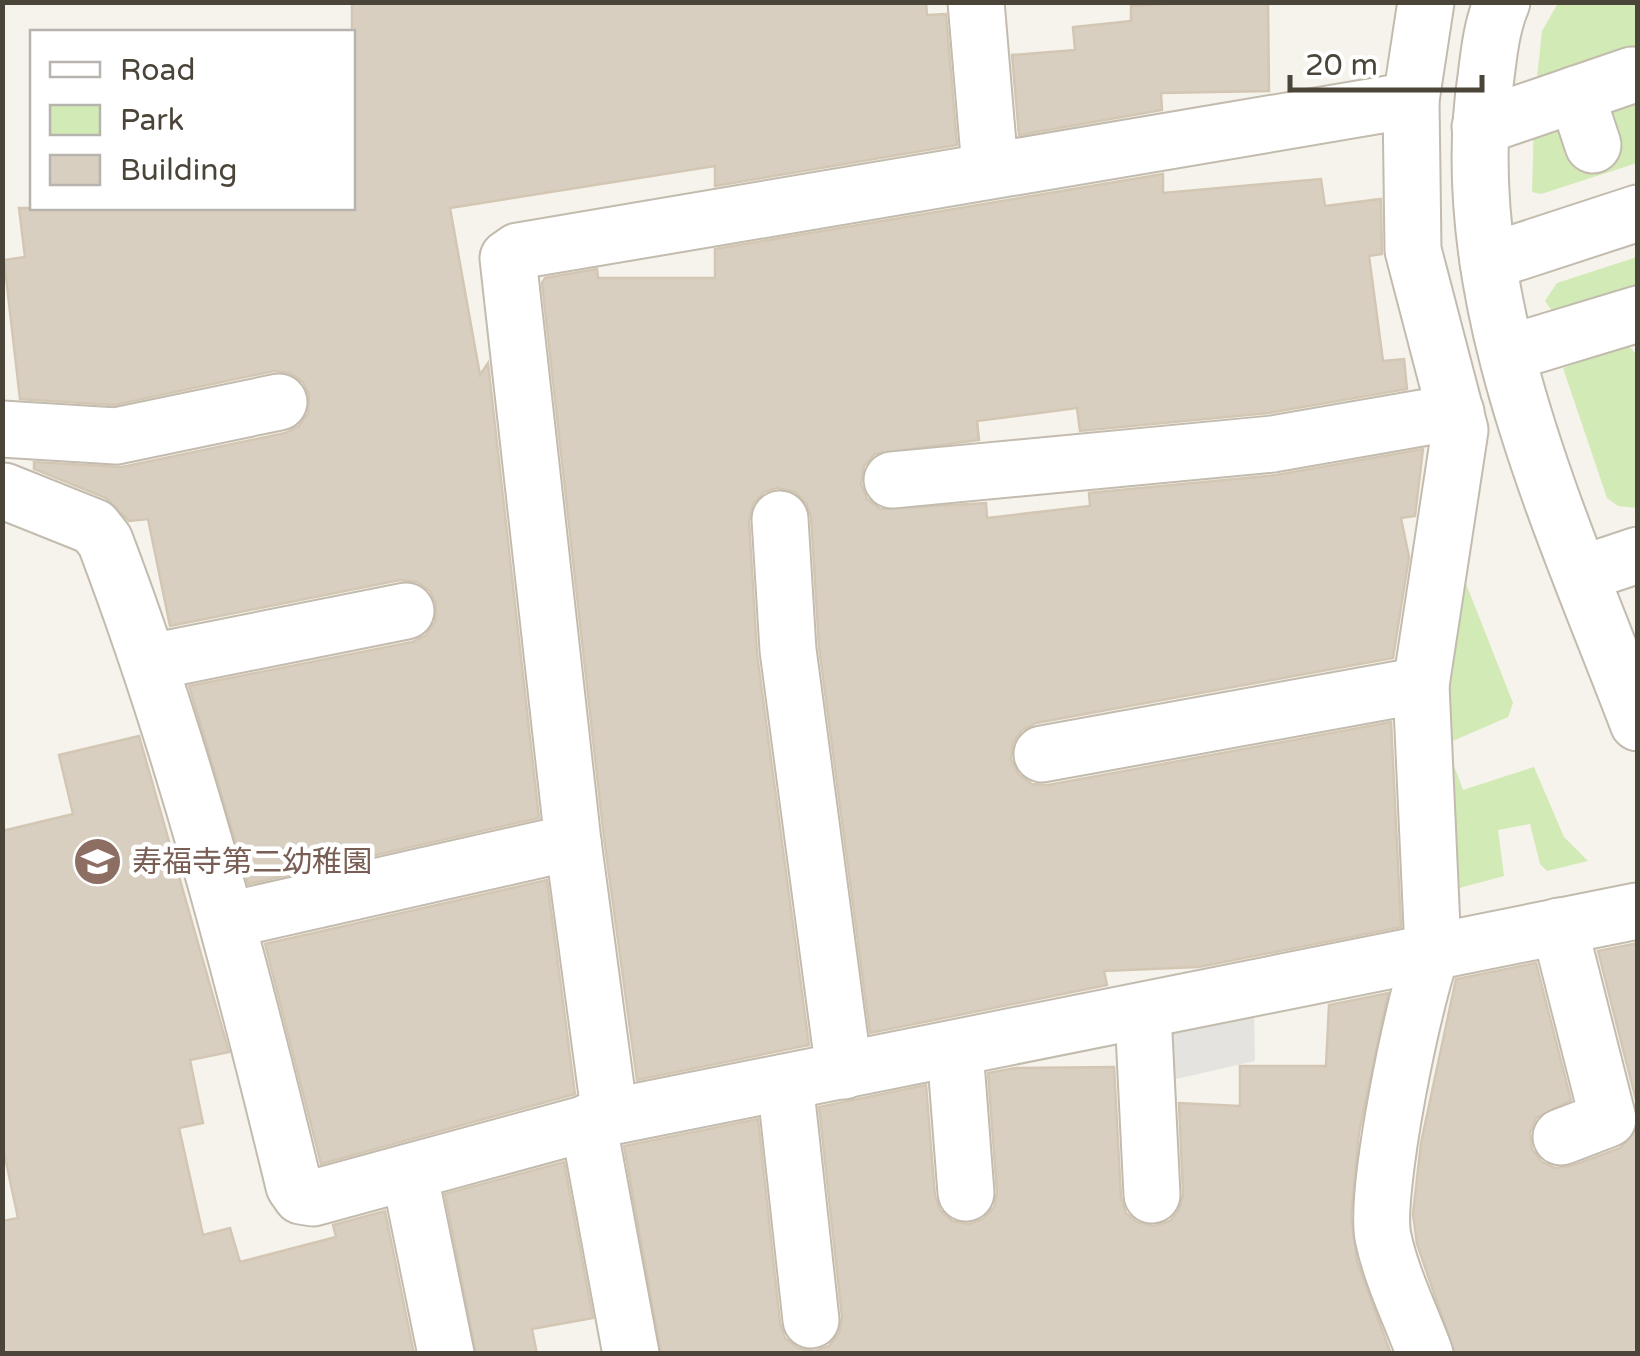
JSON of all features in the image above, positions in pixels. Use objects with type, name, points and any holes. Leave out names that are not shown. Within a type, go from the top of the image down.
[{"type":"street","points":[[976,2],[990,168]]},
{"type":"street","points":[[1425,1354],[1382,1230],[1404,1070],[1421,979],[1433,950],[1422,685],[1460,430],[1413,250],[1411,100],[1426,2]]},
{"type":"street","points":[[1502,2],[1488,59],[1478,163],[1488,262],[1530,431],[1581,574],[1633,697]]},
{"type":"street","points":[[1480,127],[1632,75]]},
{"type":"street","points":[[1576,94],[1593,144]]},
{"type":"street","points":[[630,1354],[599,1119],[573,842],[508,258],[518,251],[990,168],[1411,100]]},
{"type":"street","points":[[1488,262],[1638,212]]},
{"type":"street","points":[[1509,354],[1638,314]]},
{"type":"street","points":[[2,429],[116,436],[279,402]]},
{"type":"street","points":[[892,480],[1273,444],[1456,412]]},
{"type":"street","points":[[2,478],[3,492],[102,532],[151,662],[229,920],[294,1186],[300,1196],[312,1198],[599,1119],[1637,911]]},
{"type":"street","points":[[780,519],[788,650],[844,1071]]},
{"type":"street","points":[[1581,574],[1638,555]]},
{"type":"street","points":[[151,662],[406,611]]},
{"type":"street","points":[[1042,754],[1422,685]]},
{"type":"street","points":[[229,920],[573,842]]},
{"type":"street","points":[[1559,926],[1608,1119],[1561,1136]]},
{"type":"street","points":[[1143,1013],[1152,1195]]},
{"type":"street","points":[[955,1050],[966,1193]]},
{"type":"street","points":[[785,1082],[811,1320]]},
{"type":"street","points":[[409,1172],[446,1354]]},
{"type":"green space","points":[[1558,3],[1637,3],[1637,62],[1536,87],[1542,31]]},
{"type":"green space","points":[[1637,91],[1637,163],[1541,194],[1532,192],[1534,121],[1604,106]]},
{"type":"green space","points":[[1637,257],[1637,293],[1555,315],[1545,301],[1557,283]]},
{"type":"green space","points":[[1628,345],[1637,355],[1637,508],[1618,506],[1607,498],[1563,368]]},
{"type":"green space","points":[[1459,566],[1513,703],[1508,717],[1446,744],[1463,790],[1534,767],[1564,837],[1588,861],[1547,871],[1540,864],[1530,824],[1498,830],[1504,876],[1448,891],[1438,683]]},
{"type":"shaded area","points":[[1254,1010],[1255,1061],[1163,1082],[1166,1026]]},
{"type":"building","points":[[352,2],[926,2],[927,15],[946,14],[957,145],[715,186],[715,166],[450,208],[480,375],[488,363],[539,818],[248,884],[189,686],[412,642],[426,635],[435,622],[436,604],[430,591],[417,582],[400,580],[170,626],[148,519],[129,521],[106,498],[34,469],[34,462],[122,467],[285,433],[299,426],[308,413],[309,395],[303,382],[290,373],[274,371],[114,405],[20,399],[4,260],[25,257],[19,208],[355,210]]},
{"type":"building","points":[[1268,2],[1269,91],[1161,93],[1162,110],[1019,135],[1012,55],[1075,50],[1073,27],[1131,21],[1131,6]]},
{"type":"building","points":[[1163,174],[1163,193],[1321,179],[1325,206],[1381,199],[1382,254],[1369,256],[1383,361],[1404,359],[1407,389],[1269,413],[1080,431],[1077,408],[977,421],[979,440],[875,454],[864,466],[861,484],[867,499],[880,509],[986,503],[987,518],[1090,506],[1089,493],[1276,475],[1423,449],[1415,516],[1401,518],[1409,557],[1393,658],[1036,723],[1021,731],[1013,743],[1011,759],[1019,775],[1032,784],[1048,785],[1391,722],[1401,927],[1199,967],[1104,971],[1107,985],[870,1033],[819,647],[811,517],[806,503],[795,492],[777,488],[764,492],[753,504],[749,521],[757,654],[809,1045],[637,1080],[604,838],[542,283],[545,278],[597,269],[598,278],[715,278],[715,249]]},
{"type":"building","points":[[139,736],[229,1052],[190,1060],[203,1123],[179,1128],[203,1235],[230,1228],[240,1262],[336,1237],[333,1225],[385,1211],[414,1354],[2,1354],[2,1221],[18,1218],[2,1143],[2,831],[73,814],[59,755]]},
{"type":"building","points":[[547,880],[575,1094],[321,1164],[265,944]]},
{"type":"building","points":[[1638,943],[1638,1108],[1598,951]]},
{"type":"building","points":[[1536,963],[1571,1100],[1536,1118],[1530,1133],[1532,1149],[1542,1162],[1555,1168],[1571,1166],[1620,1148],[1638,1128],[1638,1354],[1455,1354],[1417,1244],[1413,1214],[1421,1143],[1456,979]]},
{"type":"building","points":[[1388,993],[1359,1133],[1351,1216],[1357,1261],[1391,1354],[661,1354],[624,1146],[758,1119],[780,1323],[785,1338],[798,1348],[815,1351],[829,1346],[839,1333],[842,1317],[819,1107],[926,1085],[935,1196],[940,1210],[952,1221],[969,1224],[983,1219],[994,1207],[997,1192],[988,1073],[1015,1068],[1114,1067],[1121,1198],[1126,1213],[1137,1222],[1154,1226],[1170,1221],[1179,1210],[1183,1194],[1179,1103],[1240,1106],[1240,1066],[1326,1066],[1329,1005]]},
{"type":"building","points":[[564,1162],[593,1318],[532,1329],[537,1354],[476,1354],[445,1194]]},
{"type":"place","name":"寿福寺第二幼稚園","points":[[97,862]]}]
